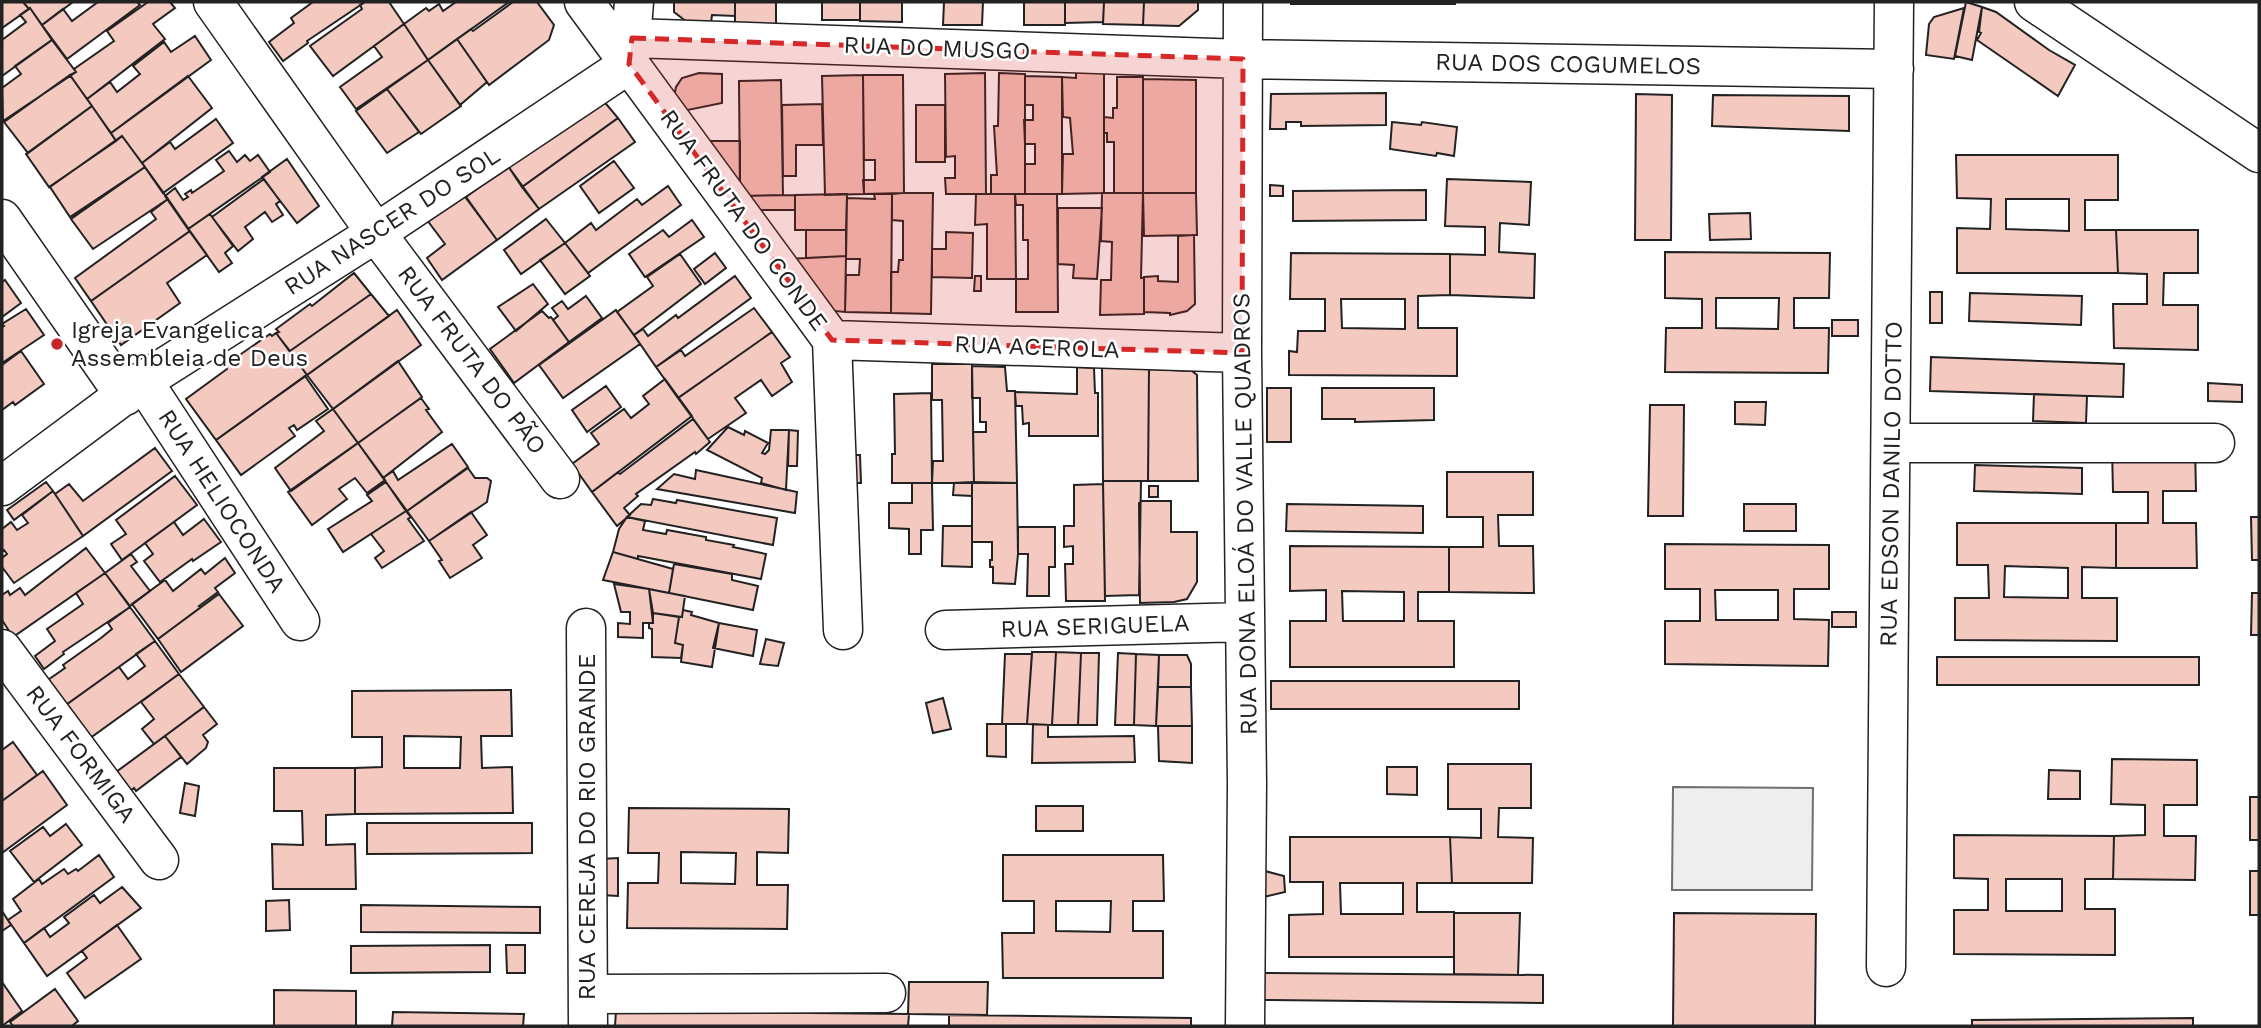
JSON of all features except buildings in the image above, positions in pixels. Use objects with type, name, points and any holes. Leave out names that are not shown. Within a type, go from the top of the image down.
[{"type":"street","name":"RUA FRUTA DO PÃO","points":[[213,2],[376,233],[560,480]]},
{"type":"street","name":"RUA FRUTA DO CONDE","points":[[584,2],[632,35],[832,341],[843,630]]},
{"type":"street","name":"RUA DONA ELOÁ DO VALLE QUADROS","points":[[1242,2],[1242,353],[1247,784],[1245,1026]]},
{"type":"street","name":"RUA EDSON DANILO DOTTO","points":[[1886,967],[1894,2]]},
{"type":"street","points":[[2034,2],[2259,153]]},
{"type":"street","name":"RUA NASCER DO SOL","points":[[2,486],[134,388],[376,233],[632,35]]},
{"type":"street","name":"RUA DO MUSGO","points":[[632,35],[1243,59]]},
{"type":"street","name":"RUA DOS COGUMELOS","points":[[1243,59],[1894,69]]},
{"type":"street","name":"RUA HELIOCONDA","points":[[2,219],[134,388],[300,621]]},
{"type":"street","name":"RUA ACEROLA","points":[[832,341],[1242,353]]},
{"type":"street","points":[[1892,443],[2215,443]]},
{"type":"street","name":"RUA SERIGUELA","points":[[945,630],[1245,622]]},
{"type":"street","name":"RUA CEREJA DO RIO GRANDE","points":[[586,628],[588,1010]]},
{"type":"street","name":"RUA FORMIGA","points":[[2,649],[159,860]]},
{"type":"street","points":[[588,1010],[886,993]]},
{"type":"highlighted area","points":[[632,38],[1243,59],[1242,353],[832,340],[629,64]]},
{"type":"shaded area","points":[[1673,787],[1813,788],[1812,890],[1672,890]]},
{"type":"place","name":"Igreja Evangelica Assembleia de Deus","points":[[57,344]]}]
